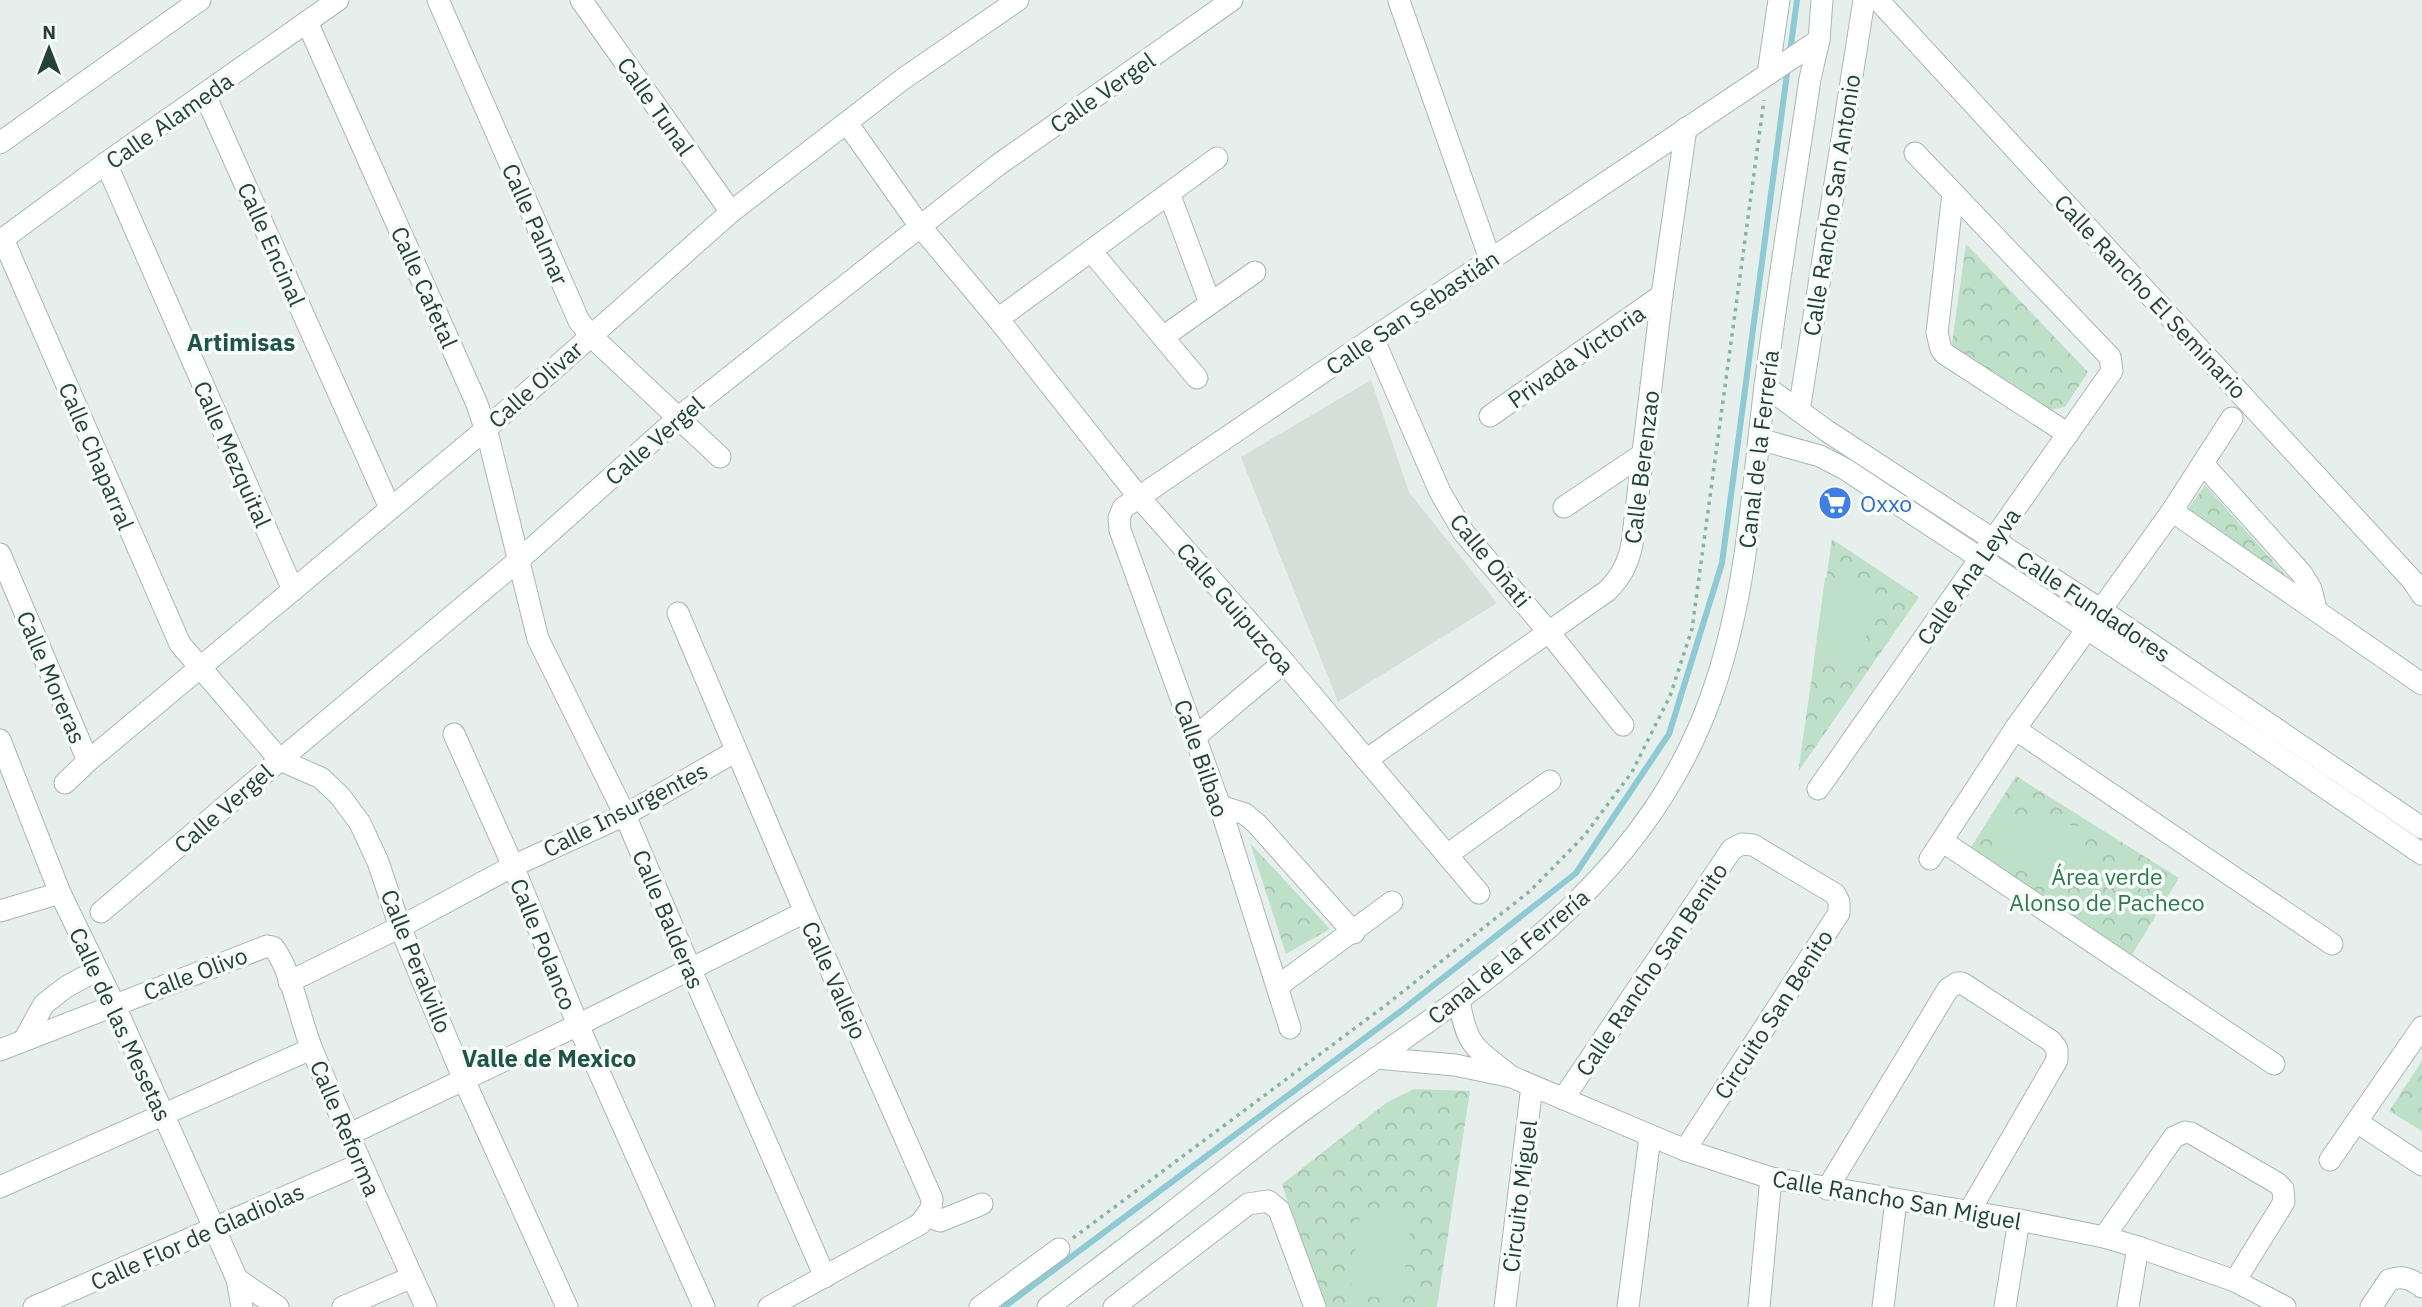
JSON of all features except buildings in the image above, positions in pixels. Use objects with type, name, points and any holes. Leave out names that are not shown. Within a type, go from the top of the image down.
[{"type":"street","points":[[0,142],[200,0]]},
{"type":"street","name":"Calle Alameda","points":[[2,240],[106,163],[338,0]]},
{"type":"street","name":"Calle Palmar","points":[[438,0],[579,321],[590,335],[720,457]]},
{"type":"street","name":"Calle Tunal","points":[[581,0],[731,212]]},
{"type":"street","name":"Calle Olivar","points":[[65,783],[486,429],[731,212],[903,79],[1018,0]]},
{"type":"street","name":"Calle Vergel","points":[[102,912],[520,560],[679,417],[998,165],[1232,0]]},
{"type":"street","points":[[1768,74],[1779,0]]},
{"type":"street","name":"Canal de la Ferrería","points":[[1048,1307],[1242,1156],[1459,1001],[1547,930],[1581,900],[1608,870],[1647,820],[1676,772],[1710,701],[1730,636],[1752,510],[1765,386],[1810,79],[1819,40],[1822,0]]},
{"type":"street","name":"Calle Rancho San Antonio","points":[[1799,411],[1864,0]]},
{"type":"street","name":"Calle Rancho El Seminario","points":[[1878,0],[2413,581],[2422,595]]},
{"type":"street","points":[[1399,1],[1490,260]]},
{"type":"street","name":"Calle Cafetal","points":[[307,22],[472,392],[486,429],[520,560]]},
{"type":"street","name":"Calle San Sebastián","points":[[1139,496],[1819,40]]},
{"type":"street","name":"Calle Encinal","points":[[205,95],[390,509]]},
{"type":"street","name":"Calle Guipuzcoa","points":[[847,123],[919,225],[1139,496],[1284,662],[1479,893]]},
{"type":"street","name":"Calle Berenzao","points":[[1366,760],[1607,591],[1620,578],[1632,544],[1662,295],[1686,128]]},
{"type":"street","points":[[1915,153],[1953,192],[1937,332],[1941,349],[2068,434]]},
{"type":"street","points":[[998,319],[1217,158]]},
{"type":"street","name":"Calle Mezquital","points":[[106,163],[293,590]]},
{"type":"street","name":"Calle Ana Leyva","points":[[1818,789],[2112,371],[2112,361],[1953,192]]},
{"type":"street","points":[[1169,193],[1210,303]]},
{"type":"street","name":"Calle Chaparral","points":[[2,240],[171,626],[184,649],[200,667]]},
{"type":"street","points":[[1091,251],[1197,378]]},
{"type":"street","points":[[1163,337],[1255,272]]},
{"type":"street","name":"Privada Victoria","points":[[1490,416],[1662,295]]},
{"type":"street","name":"Calle Oñati","points":[[1373,338],[1429,469],[1464,533],[1548,631],[1623,725]]},
{"type":"street","name":"Calle Fundadores","points":[[1765,386],[1827,431],[2101,610],[2422,854]]},
{"type":"street","points":[[1930,859],[2015,729],[2172,511],[2232,418]]},
{"type":"street","name":"Calle Fundadores","points":[[1759,439],[1832,462],[1981,557],[2087,630],[2422,828]]},
{"type":"street","points":[[1564,507],[1643,454]]},
{"type":"street","points":[[2203,464],[2302,574],[2311,589],[2316,609]]},
{"type":"street","name":"Calle Bilbao","points":[[1139,496],[1123,508],[1119,518],[1121,530],[1220,806],[1290,1028]]},
{"type":"street","points":[[2172,511],[2422,684]]},
{"type":"street","name":"Calle Moreras","points":[[0,554],[88,761]]},
{"type":"street","name":"Calle Balderas","points":[[520,560],[538,639],[625,815],[825,1277]]},
{"type":"street","name":"Calle Vallejo","points":[[678,613],[805,912],[929,1189],[932,1199],[929,1212]]},
{"type":"street","points":[[1195,737],[1284,662]]},
{"type":"street","name":"Calle Peralvillo","points":[[200,667],[280,760],[321,778],[354,813],[378,862],[400,927],[464,1080],[567,1307]]},
{"type":"street","points":[[2015,729],[2332,944]]},
{"type":"street","name":"Calle Polanco","points":[[454,734],[513,866],[578,1025],[704,1307]]},
{"type":"street","name":"Calle de las Mesetas","points":[[0,740],[7,778],[114,1004],[237,1279],[242,1307]]},
{"type":"street","name":"Calle Insurgentes","points":[[289,982],[400,927],[513,866],[625,815],[736,751]]},
{"type":"street","points":[[1447,855],[1550,781]]},
{"type":"street","points":[[1220,806],[1245,814],[1257,824],[1354,933]]},
{"type":"street","points":[[1942,841],[2274,1064]]},
{"type":"street","name":"Calle Rancho San Benito","points":[[1563,1099],[1732,849],[1742,844]]},
{"type":"street","name":"Circuito San Benito","points":[[1685,1150],[1839,913],[1839,902],[1835,894],[1753,845],[1742,844]]},
{"type":"street","points":[[0,911],[60,893]]},
{"type":"street","points":[[1278,986],[1354,933],[1392,902]]},
{"type":"street","points":[[350,1134],[805,912]]},
{"type":"street","name":"Calle Olivo","points":[[0,1050],[267,946],[273,947]]},
{"type":"street","name":"Calle Reforma","points":[[273,947],[289,982],[311,1049],[426,1307]]},
{"type":"street","points":[[24,1040],[44,1004],[66,987],[97,970]]},
{"type":"street","points":[[1827,1189],[1948,989],[1962,984],[2051,1041],[2058,1055],[1969,1212]]},
{"type":"street","name":"Calle Rancho San Miguel","points":[[1459,1001],[1464,1030],[1477,1050],[1522,1082]]},
{"type":"street","points":[[2330,1160],[2422,1027]]},
{"type":"street","points":[[0,1186],[311,1049]]},
{"type":"street","name":"Calle Rancho San Miguel","points":[[1376,1058],[1455,1065],[1522,1082],[1685,1150],[1771,1178],[2104,1237],[2138,1247],[2285,1307]]},
{"type":"street","name":"Circuito Miguel","points":[[1505,1307],[1522,1082]]},
{"type":"street","points":[[2357,1122],[2422,1165]]},
{"type":"street","points":[[2104,1237],[2174,1138],[2185,1132],[2191,1133],[2283,1189],[2284,1202],[2244,1292]]},
{"type":"street","points":[[1628,1307],[1650,1136]]},
{"type":"street","name":"Calle Flor de Gladiolas","points":[[34,1307],[360,1164]]},
{"type":"street","points":[[1759,1307],[1771,1178]]},
{"type":"street","points":[[1882,1307],[1896,1200]]},
{"type":"street","points":[[1114,1307],[1248,1204],[1268,1201],[1279,1210],[1315,1307]]},
{"type":"street","points":[[769,1307],[920,1224],[929,1212],[940,1221],[982,1204]]},
{"type":"street","points":[[2005,1307],[2019,1220]]},
{"type":"street","points":[[2128,1307],[2138,1247]]},
{"type":"street","points":[[981,1307],[1059,1249]]},
{"type":"street","points":[[343,1307],[412,1277]]},
{"type":"street","points":[[237,1279],[278,1307]]},
{"type":"street","points":[[2371,1307],[2389,1280],[2411,1279],[2422,1287]]},
{"type":"path","points":[[1059,1249],[1387,1005],[1530,891],[1584,836],[1632,772],[1670,696],[1692,629],[1768,74]]},
{"type":"shaded area","points":[[1371,380],[1409,492],[1497,603],[1338,702],[1241,457]]},
{"type":"green space","points":[[1966,244],[2088,372],[2065,407],[2040,412],[1951,350]]},
{"type":"green space","points":[[2205,485],[2287,577],[2182,518]]},
{"type":"green space","points":[[1832,539],[1919,597],[1798,772]]},
{"type":"green space","points":[[1825,578],[1873,585],[1862,667],[1814,660]]},
{"type":"green space","name":"Área verde Alonso de Pacheco","points":[[2016,776],[2179,878],[2128,961],[1966,855]]},
{"type":"green space","points":[[1998,816],[2085,827],[2081,875],[1993,863]]},
{"type":"green space","points":[[1250,843],[1330,929],[1286,954]]},
{"type":"green space","points":[[2422,1061],[2422,1131],[2389,1111]]},
{"type":"green space","points":[[1414,1089],[1470,1091],[1437,1307],[1322,1307],[1282,1184],[1386,1103]]},
{"type":"green space","points":[[1361,1208],[1412,1214],[1401,1300],[1350,1294]]},
{"type":"waterway","points":[[1790,52],[1797,0]]},
{"type":"waterway","points":[[1004,1307],[1401,1011],[1576,873],[1669,734],[1722,563],[1788,66]]},
{"type":"place","name":"Oxxo","points":[[1835,503]]},
{"type":"district","name":"Artimisas","points":[[241,342]]},
{"type":"district","name":"Valle de Mexico","points":[[549,1058]]}]
